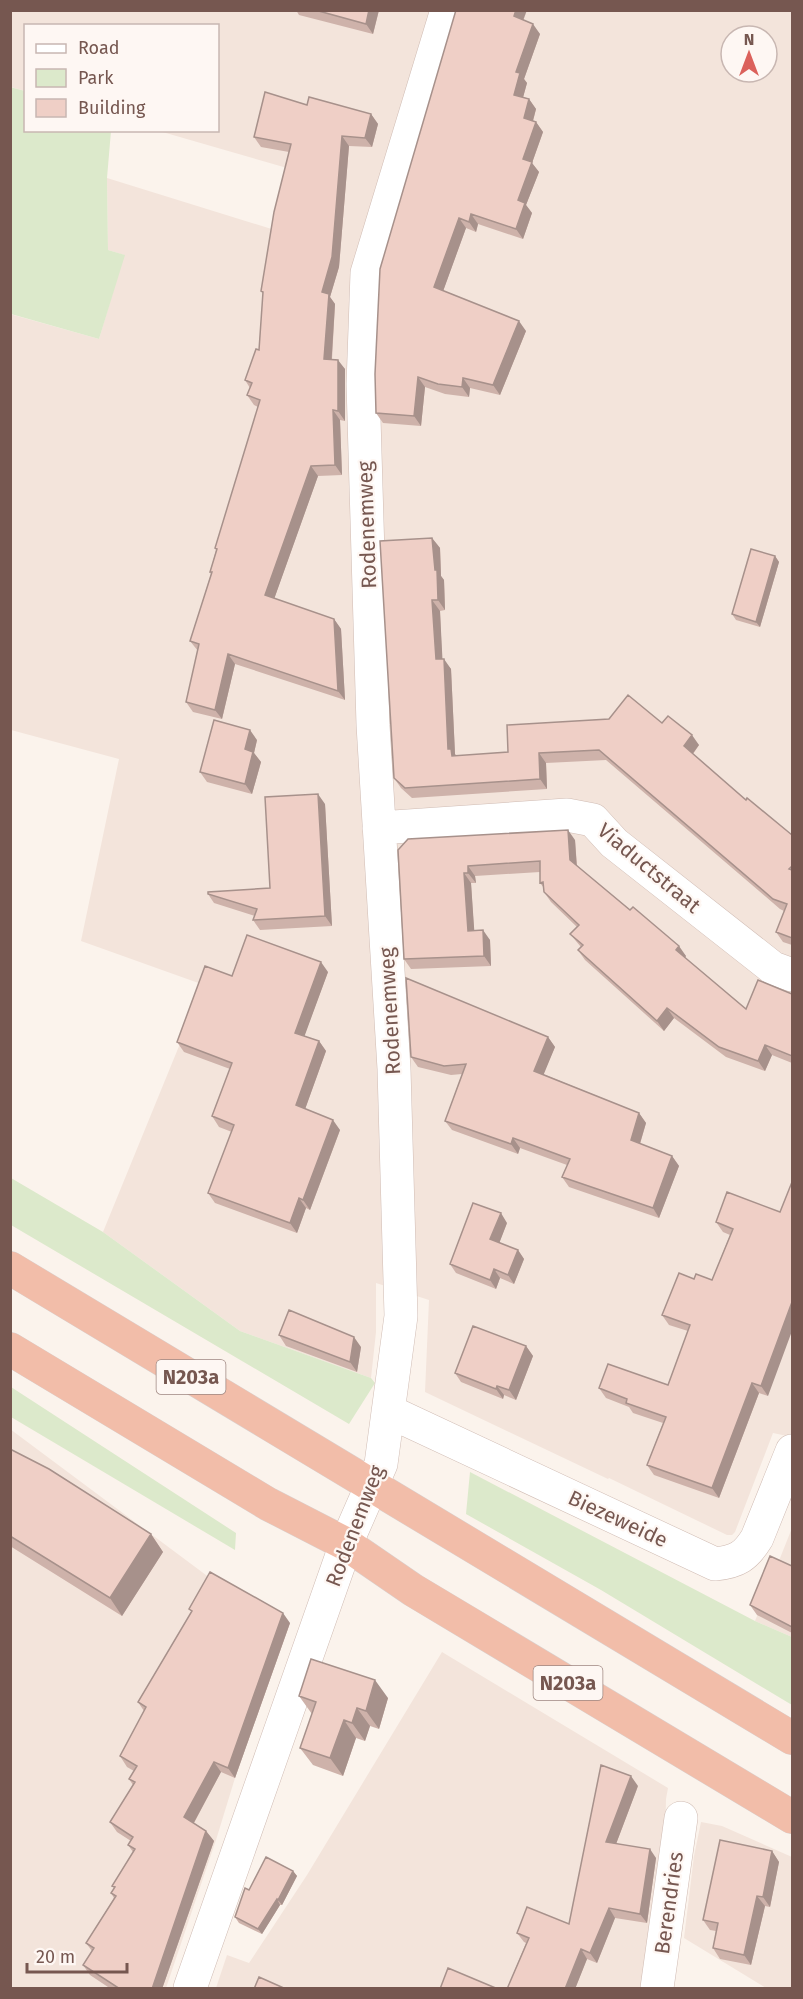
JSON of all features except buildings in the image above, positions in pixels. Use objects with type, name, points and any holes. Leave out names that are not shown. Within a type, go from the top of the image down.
[{"type":"highway","name":"N203a","points":[[10,1268],[792,1738]]},
{"type":"highway","name":"N203a","points":[[10,1349],[268,1504],[346,1544],[413,1590],[792,1817]]},
{"type":"street","name":"Rodenemweg","points":[[190,1989],[346,1544],[381,1464],[401,1316],[394,1069],[372,713],[363,384],[367,273],[447,10]]},
{"type":"street","name":"Viaductstraat","points":[[379,828],[567,815],[593,820],[614,843],[773,968],[792,975]]},
{"type":"street","name":"Biezeweide","points":[[388,1411],[715,1564],[731,1563],[741,1558],[752,1546],[792,1451]]},
{"type":"street","name":"Berendries","points":[[657,1989],[681,1818]]},
{"type":"shaded area","points":[[11,11],[792,11],[792,1437],[773,1433],[732,1535],[727,1535],[425,1392],[429,1300],[376,1283],[376,1332],[371,1378],[240,1331],[103,1232],[204,985],[81,941],[119,759],[11,730],[10,314],[99,339],[124,255],[108,250],[107,178],[278,231],[294,170],[162,132],[219,132],[219,24],[24,24],[24,91],[11,87]]},
{"type":"shaded area","points":[[10,1429],[214,1581],[290,1623],[235,1778],[166,1988],[11,1988]]},
{"type":"shaded area","points":[[792,1528],[792,1637],[755,1621]]},
{"type":"shaded area","points":[[442,1652],[668,1788],[665,1841],[641,1988],[216,1988],[227,1955],[249,1963],[307,1875]]},
{"type":"shaded area","points":[[701,1822],[722,1826],[792,1857],[792,1988],[766,1988],[684,1938],[694,1856]]},
{"type":"green space","points":[[10,87],[24,91],[24,132],[111,132],[107,178],[108,250],[125,255],[99,339],[11,314]]},
{"type":"green space","points":[[11,1178],[103,1232],[240,1331],[371,1378],[375,1383],[349,1424],[11,1225]]},
{"type":"green space","points":[[11,1387],[236,1533],[235,1550],[11,1417]]},
{"type":"green space","points":[[470,1472],[755,1621],[792,1637],[792,1705],[601,1590],[466,1514]]}]
